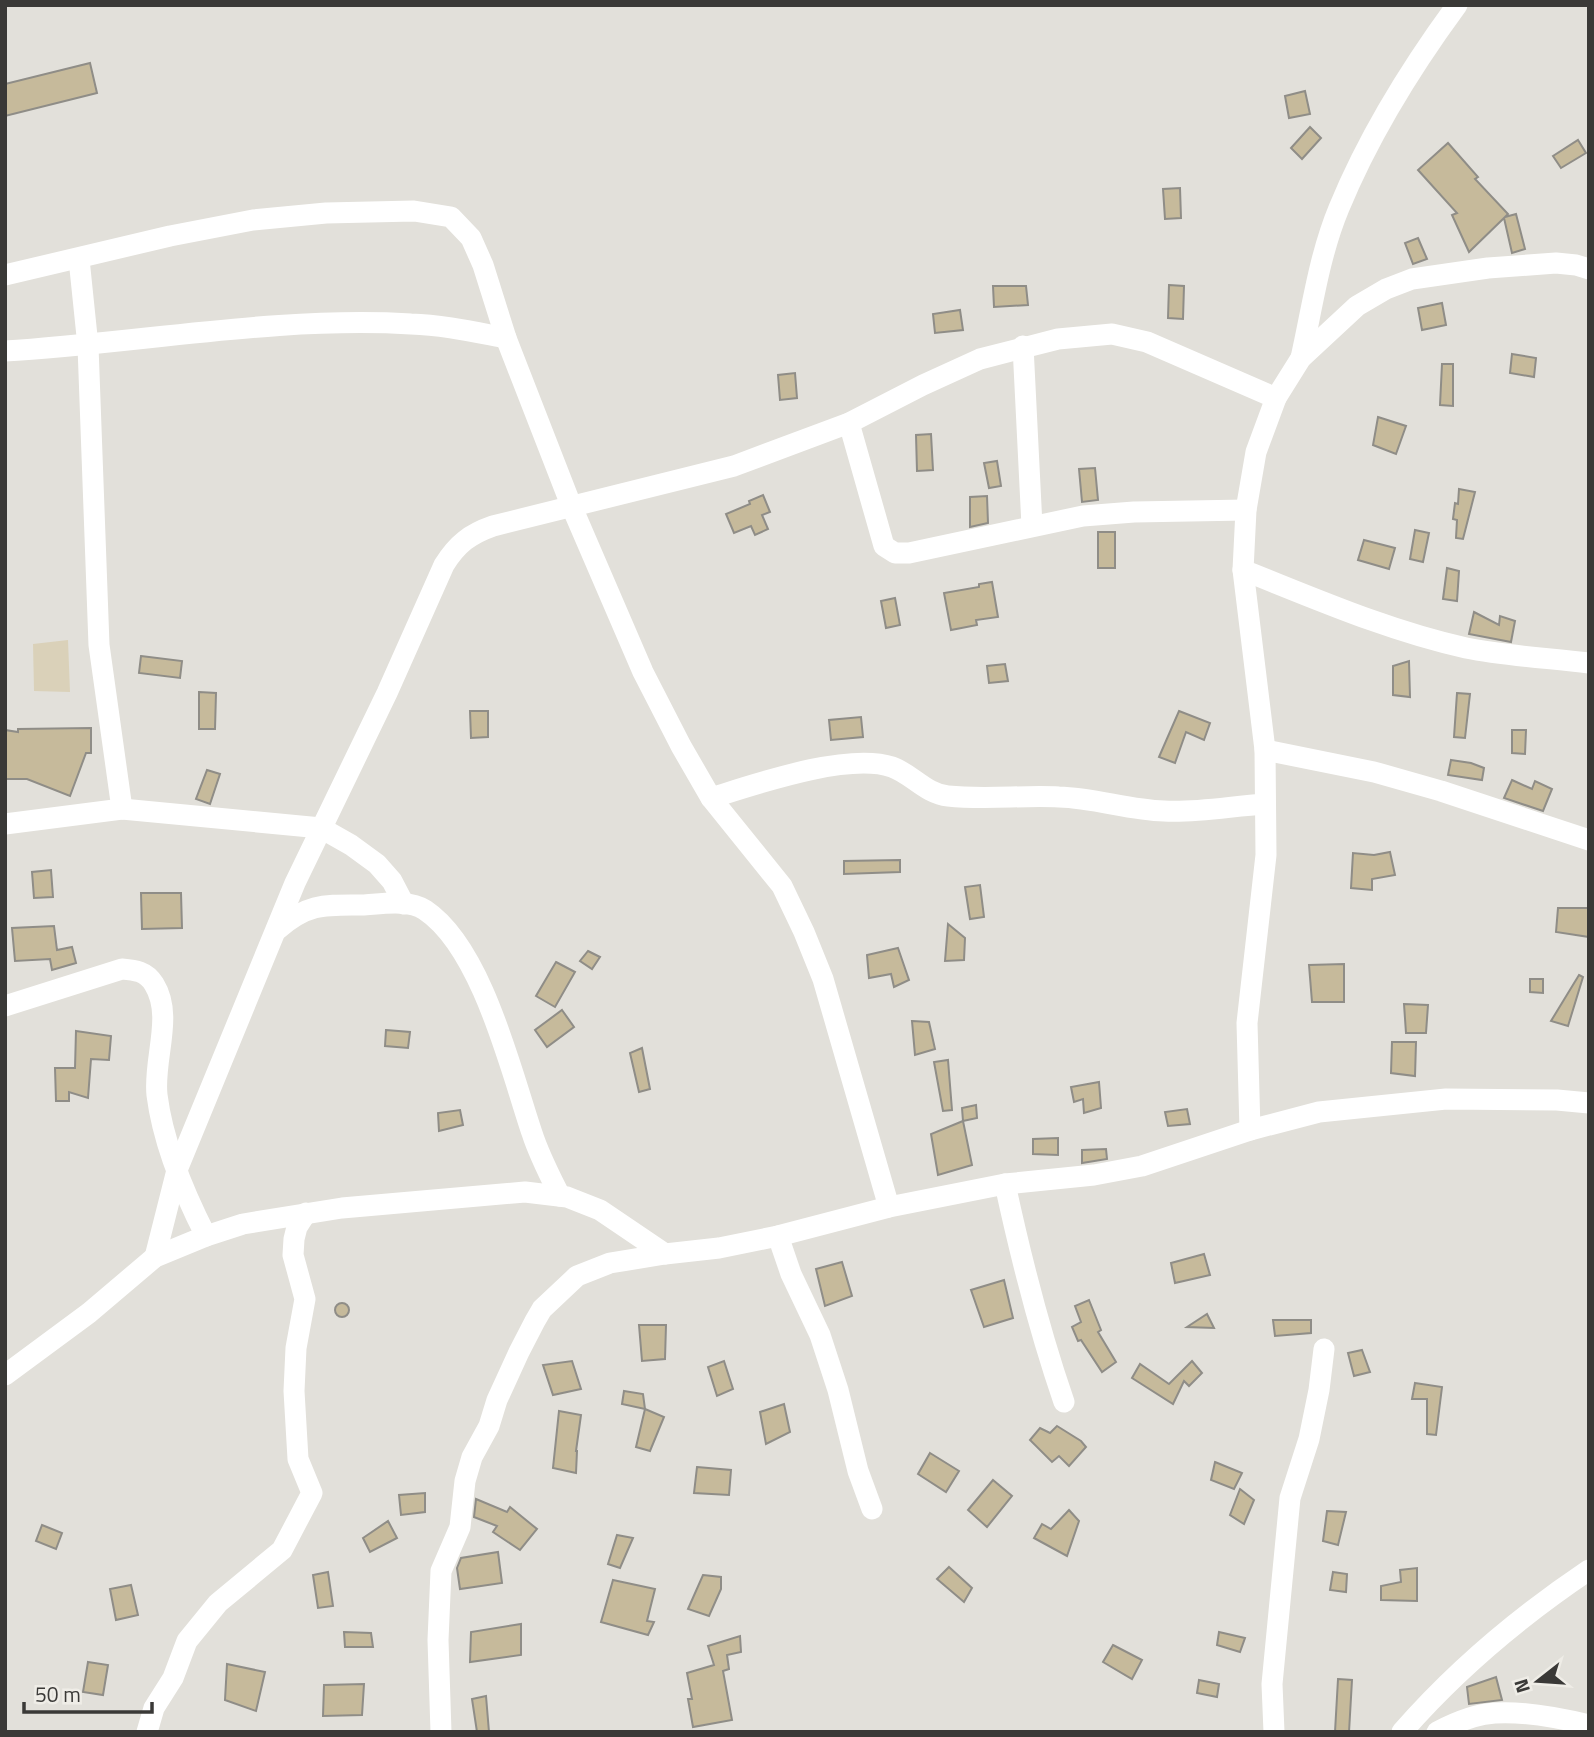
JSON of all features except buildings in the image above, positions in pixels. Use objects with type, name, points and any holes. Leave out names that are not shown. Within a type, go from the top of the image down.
[{"type":"street","points":[[1301,358],[1321,265],[1338,210],[1385,112],[1457,5]]},
{"type":"street","points":[[5,275],[170,236],[253,220],[326,213],[414,211],[450,218],[471,237],[483,265],[506,338],[571,505],[643,673],[711,798],[782,886],[804,932],[823,979],[889,1207]]},
{"type":"street","points":[[79,259],[88,346],[99,645],[122,809]]},
{"type":"street","points":[[1250,1130],[1247,1023],[1261,920],[1266,855],[1265,750],[1243,570],[1246,510],[1256,452],[1276,398],[1301,358],[1357,306],[1386,289],[1412,279],[1441,273],[1527,264],[1576,264],[1589,269]]},
{"type":"street","points":[[5,351],[329,324],[411,324],[506,338]]},
{"type":"street","points":[[155,1257],[177,1170],[276,930],[321,828],[387,693],[444,565],[455,547],[474,533],[493,526],[734,466],[849,423],[981,359],[1058,339],[1112,334],[1147,342],[1276,398]]},
{"type":"street","points":[[1023,346],[1032,526]]},
{"type":"street","points":[[849,423],[877,528],[884,546],[895,553],[909,553],[1083,516],[1246,510]]},
{"type":"street","points":[[1243,570],[1367,619],[1427,638],[1469,648],[1589,663]]},
{"type":"street","points":[[1265,750],[1374,772],[1589,840]]},
{"type":"street","points":[[711,798],[768,780],[834,766],[875,763],[894,768],[926,788],[942,796],[951,797],[1062,797],[1166,811],[1265,804]]},
{"type":"street","points":[[5,824],[122,809],[321,828],[377,864],[392,881],[404,904]]},
{"type":"street","points":[[276,930],[295,914],[313,908],[404,904],[423,909],[442,925],[465,957],[493,1015],[510,1060],[532,1135],[560,1196]]},
{"type":"street","points":[[5,1006],[122,969],[140,970],[154,983],[162,1006],[157,1095],[177,1170],[206,1236]]},
{"type":"street","points":[[441,1732],[438,1640],[441,1571],[460,1527],[465,1481],[472,1457],[489,1426],[497,1399],[519,1352],[542,1309],[577,1276],[610,1263],[719,1248],[779,1236],[889,1207],[1005,1184],[1094,1175],[1142,1166],[1250,1130],[1319,1112],[1446,1099],[1557,1100],[1589,1103]]},
{"type":"street","points":[[1005,1184],[1027,1285],[1064,1402]]},
{"type":"street","points":[[5,1375],[89,1313],[155,1257],[243,1224],[306,1213],[526,1192],[560,1196],[600,1210],[664,1254]]},
{"type":"street","points":[[147,1732],[154,1709],[173,1678],[187,1641],[218,1603],[282,1550],[312,1493],[298,1459],[294,1391],[296,1348],[305,1299],[293,1255],[294,1239],[297,1227],[306,1213]]},
{"type":"street","points":[[779,1236],[791,1274],[820,1335],[872,1510]]},
{"type":"street","points":[[1274,1732],[1272,1684],[1290,1499],[1309,1439],[1324,1349]]},
{"type":"street","points":[[1402,1732],[1425,1705],[1475,1656],[1517,1621],[1589,1570]]},
{"type":"street","points":[[1437,1732],[1453,1724],[1494,1713],[1529,1715],[1589,1725]]},
{"type":"shaded area","points":[[68,640],[70,692],[34,691],[33,644]]}]
